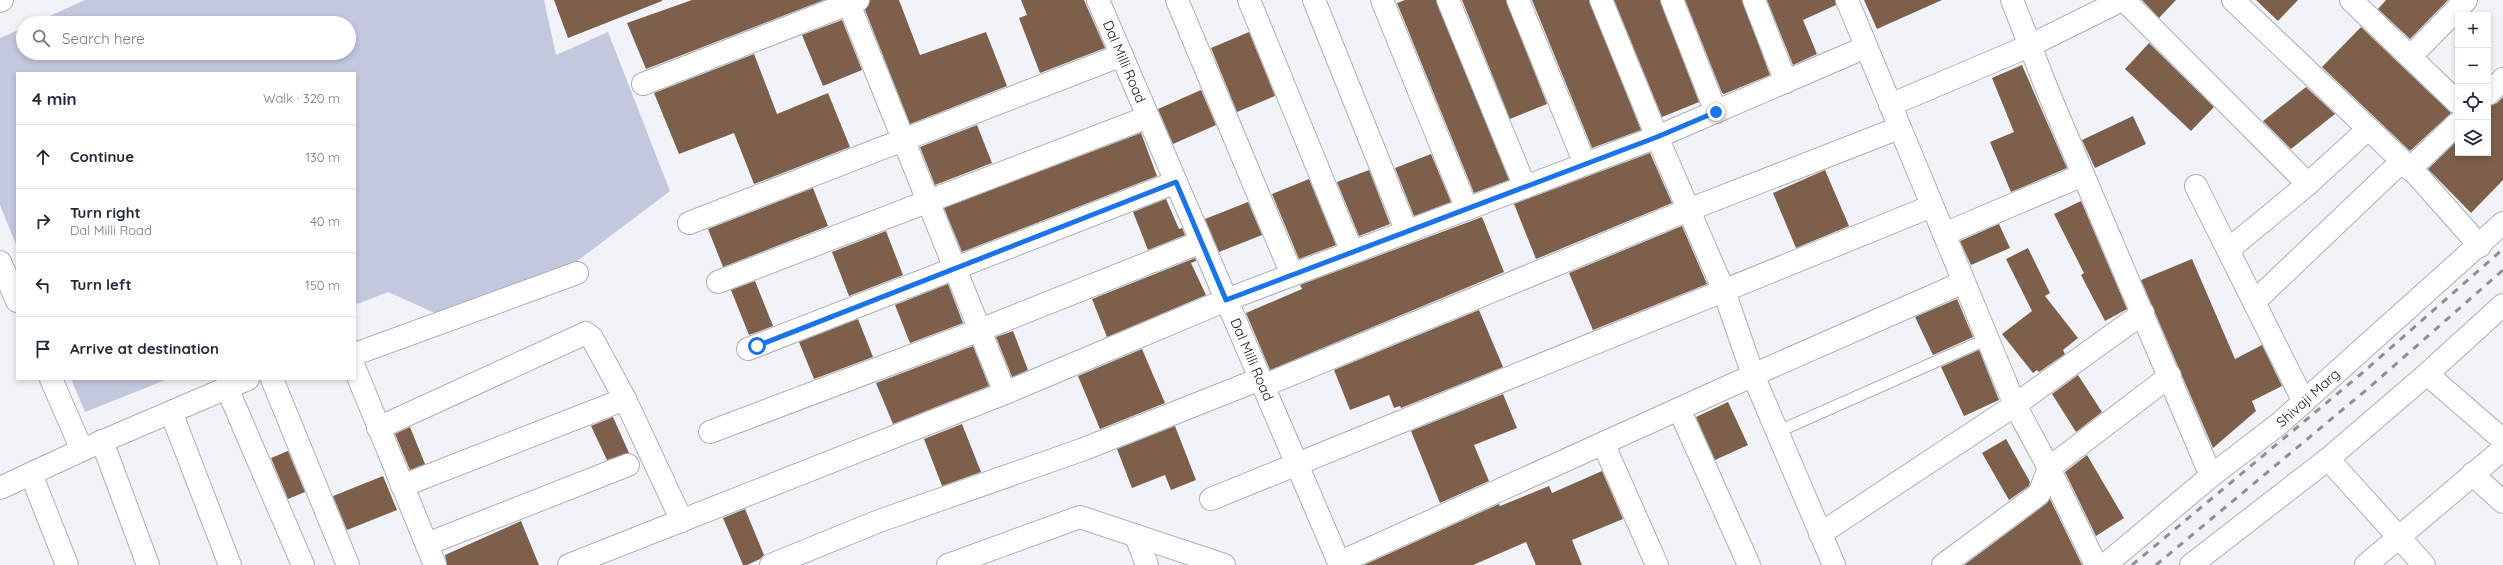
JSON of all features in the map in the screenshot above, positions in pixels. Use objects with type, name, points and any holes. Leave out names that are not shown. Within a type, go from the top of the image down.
[{"type":"street","name":"Dal Milli Road","points":[[1098,0],[1297,465],[1341,562]]},
{"type":"street","points":[[1177,0],[1292,275]]},
{"type":"street","points":[[1250,0],[1352,252]]},
{"type":"street","points":[[1314,0],[1407,232]]},
{"type":"street","points":[[1382,0],[1467,209]]},
{"type":"street","points":[[1448,0],[1525,187]]},
{"type":"street","points":[[1518,0],[1586,164]]},
{"type":"street","points":[[1601,0],[1657,137],[1724,291],[1749,377],[1777,432],[1834,565]]},
{"type":"street","points":[[1672,0],[1716,112]]},
{"type":"street","points":[[1754,0],[1786,82]]},
{"type":"street","points":[[1847,0],[2015,405],[2050,468],[2096,565]]},
{"type":"street","points":[[2012,0],[2029,46],[2212,476]]},
{"type":"street","points":[[1890,105],[2029,46],[2123,0],[2308,184]]},
{"type":"street","points":[[2233,0],[2406,165],[2480,246]]},
{"type":"street","points":[[2351,0],[2455,100]]},
{"type":"street","points":[[2410,57],[2466,0]]},
{"type":"street","points":[[643,84],[853,2],[927,202],[1005,393]]},
{"type":"street","points":[[569,565],[1005,393],[1226,300],[1657,137],[1866,47]]},
{"type":"street","points":[[689,223],[1122,55]]},
{"type":"street","points":[[2491,91],[2503,79]]},
{"type":"street","points":[[718,282],[1148,117]]},
{"type":"street","points":[[2254,302],[2406,165],[2455,125]]},
{"type":"street","points":[[771,565],[879,521],[1084,449],[1262,383],[1688,210],[1899,128]]},
{"type":"street","points":[[2228,250],[2308,184],[2368,129]]},
{"type":"street","points":[[1944,234],[2083,174]]},
{"type":"street","points":[[748,348],[1176,182]]},
{"type":"street","points":[[2196,186],[2304,402]]},
{"type":"street","points":[[1211,499],[1932,206]]},
{"type":"street","name":"Shivaji Marg","points":[[2105,565],[2304,402],[2480,246],[2503,223]]},
{"type":"street","points":[[710,432],[980,330],[1201,242]]},
{"type":"street","points":[[0,262],[16,299]]},
{"type":"street","points":[[356,354],[577,273]]},
{"type":"street","points":[[1341,562],[1749,377],[1964,282]]},
{"type":"street","points":[[2192,565],[2328,459],[2428,374],[2503,305]]},
{"type":"street","points":[[1820,534],[2015,405],[2143,314]]},
{"type":"street","points":[[378,428],[586,333],[592,338],[625,399],[682,521]]},
{"type":"street","points":[[356,372],[435,565]]},
{"type":"street","points":[[2428,374],[2503,440]]},
{"type":"street","points":[[1943,565],[2039,494],[2050,468],[2170,376]]},
{"type":"street","points":[[51,380],[82,450]]},
{"type":"street","points":[[0,487],[102,441],[246,380]]},
{"type":"street","points":[[272,380],[348,565]]},
{"type":"street","points":[[228,388],[303,565]]},
{"type":"street","points":[[402,486],[625,399]]},
{"type":"street","points":[[1679,409],[1749,565]]},
{"type":"street","points":[[171,412],[230,565]]},
{"type":"street","points":[[102,441],[148,565]]},
{"type":"street","points":[[1604,443],[1657,565]]},
{"type":"street","points":[[2366,565],[2398,536],[2503,449]]},
{"type":"street","points":[[2328,459],[2424,565]]},
{"type":"street","points":[[427,544],[628,465]]},
{"type":"street","points":[[31,474],[67,565]]},
{"type":"street","points":[[2472,474],[2503,502]]},
{"type":"street","points":[[956,564],[1080,517],[1221,564]]},
{"type":"street","points":[[1136,536],[1148,565]]},
{"type":"lane","points":[[1777,432],[1987,339]]},
{"type":"shaded area","points":[[85,0],[544,0],[556,55],[608,32],[670,191],[576,262],[437,314],[388,292],[356,305],[356,72],[16,72],[16,245],[0,205],[0,38],[16,31],[16,60],[356,60],[356,16],[50,16]]},
{"type":"shaded area","points":[[71,380],[165,380],[85,412]]},
{"type":"building","points":[[554,0],[662,0],[662,1],[568,38]]},
{"type":"building","points":[[692,0],[824,0],[646,69],[627,23]]},
{"type":"building","points":[[870,0],[899,0],[920,55],[986,32],[1007,86],[910,124],[865,10]]},
{"type":"building","points":[[1021,0],[1084,0],[1105,48],[1040,73],[1019,18],[1027,15]]},
{"type":"building","points":[[1405,0],[1436,0],[1509,180],[1474,193],[1397,3]]},
{"type":"building","points":[[1462,0],[1506,0],[1547,104],[1510,119]]},
{"type":"building","points":[[1532,0],[1589,0],[1641,130],[1592,148]]},
{"type":"building","points":[[1614,0],[1660,0],[1699,102],[1662,117]]},
{"type":"building","points":[[1685,0],[1742,0],[1770,75],[1724,94],[1722,93]]},
{"type":"building","points":[[1767,0],[1835,0],[1836,5],[1803,20],[1817,54],[1793,65]]},
{"type":"building","points":[[1864,0],[1942,0],[1877,29]]},
{"type":"building","points":[[2142,0],[2176,0],[2159,18]]},
{"type":"building","points":[[2256,0],[2298,0],[2278,21]]},
{"type":"building","points":[[2386,0],[2448,0],[2410,39],[2378,9]]},
{"type":"building","points":[[842,20],[862,70],[823,86],[802,35]]},
{"type":"building","points":[[2361,27],[2451,113],[2410,151],[2322,67]]},
{"type":"building","points":[[1249,32],[1275,96],[1237,112],[1211,48]]},
{"type":"building","points":[[2149,43],[2214,107],[2191,131],[2125,69]]},
{"type":"building","points":[[754,54],[777,114],[828,93],[850,147],[754,184],[734,133],[679,154],[654,93]]},
{"type":"building","points":[[2022,65],[2067,168],[2011,192],[1990,142],[2014,132],[1992,78]]},
{"type":"building","points":[[2306,87],[2335,114],[2291,149],[2263,121]]},
{"type":"building","points":[[1201,90],[1216,125],[1173,144],[1158,109]]},
{"type":"building","points":[[2503,97],[2503,180],[2471,213],[2428,169],[2455,143],[2455,156],[2491,156],[2491,105],[2497,103]]},
{"type":"building","points":[[2133,116],[2146,144],[2095,168],[2082,140]]},
{"type":"building","points":[[977,125],[992,163],[935,185],[920,147]]},
{"type":"building","points":[[1141,133],[1157,176],[962,252],[944,208]]},
{"type":"building","points":[[1650,153],[1672,203],[1536,259],[1514,204]]},
{"type":"building","points":[[1431,154],[1451,202],[1414,216],[1395,168]]},
{"type":"building","points":[[1369,170],[1390,224],[1359,236],[1337,182]]},
{"type":"building","points":[[1825,170],[1849,226],[1796,248],[1773,193]]},
{"type":"building","points":[[1309,179],[1336,245],[1299,259],[1272,194]]},
{"type":"building","points":[[813,188],[828,226],[723,267],[708,229]]},
{"type":"building","points":[[1166,199],[1179,229],[1182,228],[1185,235],[1148,250],[1133,212]]},
{"type":"building","points":[[2081,201],[2127,309],[2105,321],[2081,275],[2084,273],[2054,214]]},
{"type":"building","points":[[1248,202],[1262,235],[1219,252],[1205,219]]},
{"type":"building","points":[[1482,217],[1504,272],[1270,370],[1246,313],[1302,289],[1300,285]]},
{"type":"building","points":[[1999,224],[2010,248],[1971,265],[1960,241]]},
{"type":"building","points":[[1682,226],[1707,284],[1593,330],[1569,273]]},
{"type":"building","points":[[886,231],[903,275],[849,296],[832,252]]},
{"type":"building","points":[[2028,248],[2050,293],[2045,296],[2078,338],[2063,350],[2065,354],[2039,372],[2037,370],[2033,373],[2002,334],[2032,311],[2006,259]]},
{"type":"building","points":[[1195,258],[1196,261],[1191,263],[1206,295],[1107,337],[1092,299]]},
{"type":"building","points":[[2192,259],[2235,359],[2262,345],[2282,386],[2252,401],[2256,411],[2213,448],[2141,280]]},
{"type":"building","points":[[755,281],[773,326],[749,335],[731,290]]},
{"type":"building","points":[[948,284],[963,323],[910,343],[895,305]]},
{"type":"building","points":[[1957,299],[1973,337],[1933,355],[1915,317]]},
{"type":"building","points":[[1479,310],[1503,367],[1401,408],[1400,406],[1394,408],[1389,395],[1350,410],[1334,370]]},
{"type":"building","points":[[858,319],[873,357],[814,379],[799,342]]},
{"type":"building","points":[[1013,331],[1028,370],[1012,377],[996,337]]},
{"type":"building","points":[[973,346],[989,386],[893,424],[876,383]]},
{"type":"building","points":[[1142,349],[1165,403],[1100,429],[1078,376]]},
{"type":"building","points":[[1979,350],[1999,400],[1964,416],[1941,367]]},
{"type":"building","points":[[2078,375],[2102,412],[2076,432],[2052,394]]},
{"type":"building","points":[[1503,394],[1517,428],[1474,445],[1489,481],[1440,503],[1411,431]]},
{"type":"building","points":[[1728,402],[1748,445],[1715,460],[1696,417]]},
{"type":"building","points":[[613,417],[629,453],[607,460],[591,426]]},
{"type":"building","points":[[962,424],[981,472],[942,486],[924,439]]},
{"type":"building","points":[[1175,426],[1196,480],[1171,490],[1165,475],[1132,488],[1117,449]]},
{"type":"building","points":[[410,427],[425,464],[410,470],[395,434]]},
{"type":"building","points":[[2006,439],[2030,482],[2029,486],[2009,500],[1982,453]]},
{"type":"building","points":[[288,451],[305,492],[288,499],[271,458]]},
{"type":"building","points":[[2087,455],[2124,518],[2096,536],[2065,472]]},
{"type":"building","points":[[1602,471],[1623,519],[1572,540],[1582,565],[1536,565],[1526,542],[1473,565],[1364,565],[1499,504],[1500,506],[1549,486],[1552,493]]},
{"type":"building","points":[[383,476],[397,510],[347,530],[333,496]]},
{"type":"building","points":[[2050,499],[2082,565],[1964,565],[2046,504]]},
{"type":"building","points":[[745,509],[764,555],[760,559],[747,565],[743,565],[723,518]]},
{"type":"building","points":[[521,521],[539,565],[447,565],[445,555]]},
{"type":"railway","points":[[2132,565],[2361,374],[2503,249]]},
{"type":"railway","points":[[2156,565],[2371,386],[2503,270]]},
{"type":"route","points":[[757,346],[1176,182],[1226,300],[1657,137],[1716,112]]}]
